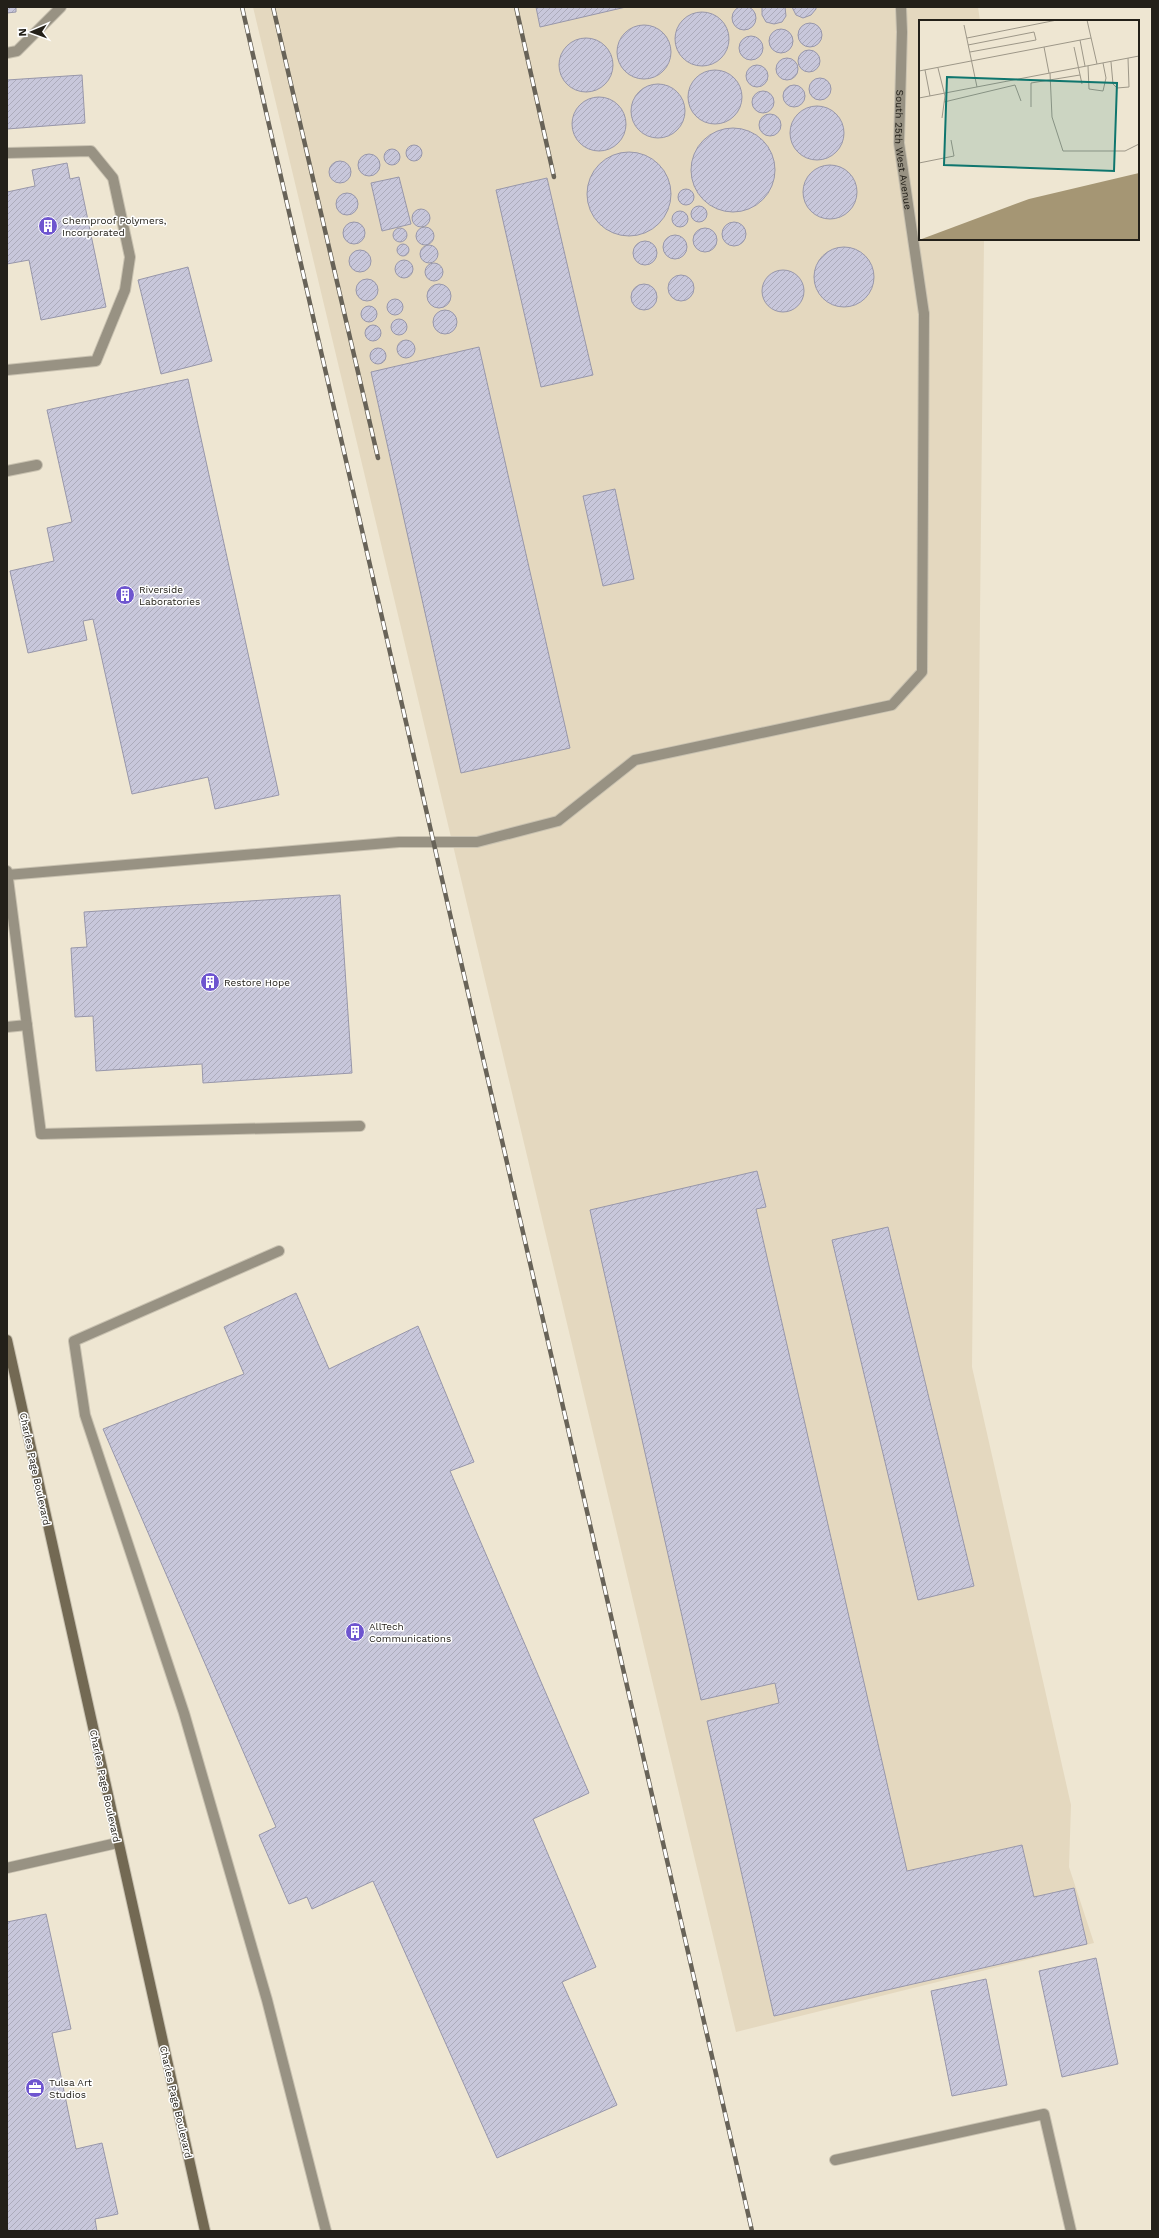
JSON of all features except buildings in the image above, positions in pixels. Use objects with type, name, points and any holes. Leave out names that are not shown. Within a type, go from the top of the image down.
[{"type":"main road","name":"Charles Page Boulevard","points":[[7,1340],[117,1843],[205,2231]]},
{"type":"street","points":[[7,53],[17,51],[61,7]]},
{"type":"street","name":"South 25th West Avenue","points":[[7,873],[399,842],[477,842],[558,821],[635,760],[892,705],[922,672],[924,314],[899,143],[902,32],[900,7]]},
{"type":"street","points":[[7,153],[91,151],[114,178],[130,256],[125,290],[96,361],[7,370]]},
{"type":"street","points":[[7,471],[37,465]]},
{"type":"street","points":[[7,873],[41,1134],[360,1126]]},
{"type":"street","points":[[7,1026],[27,1025]]},
{"type":"street","points":[[280,1251],[74,1341],[85,1415],[184,1713],[267,2000],[326,2231]]},
{"type":"street","points":[[7,1868],[117,1843]]},
{"type":"street","points":[[835,2160],[1044,2114],[1071,2231]]},
{"type":"shaded area","points":[[253,7],[978,7],[980,20],[919,20],[919,240],[984,240],[972,1367],[1071,1805],[1069,1867],[1094,1943],[736,2032]]},
{"type":"railway","points":[[242,7],[752,2231]]},
{"type":"railway","points":[[273,7],[378,458]]},
{"type":"railway","points":[[516,7],[554,177]]},
{"type":"place","name":"Chemproof Polymers, Incorporated","points":[[48,226]]},
{"type":"place","name":"Riverside Laboratories","points":[[125,595]]},
{"type":"place","name":"Restore Hope","points":[[210,982]]},
{"type":"place","name":"AllTech Communications","points":[[355,1632]]},
{"type":"place","name":"Tulsa Art Studios","points":[[35,2088]]}]
